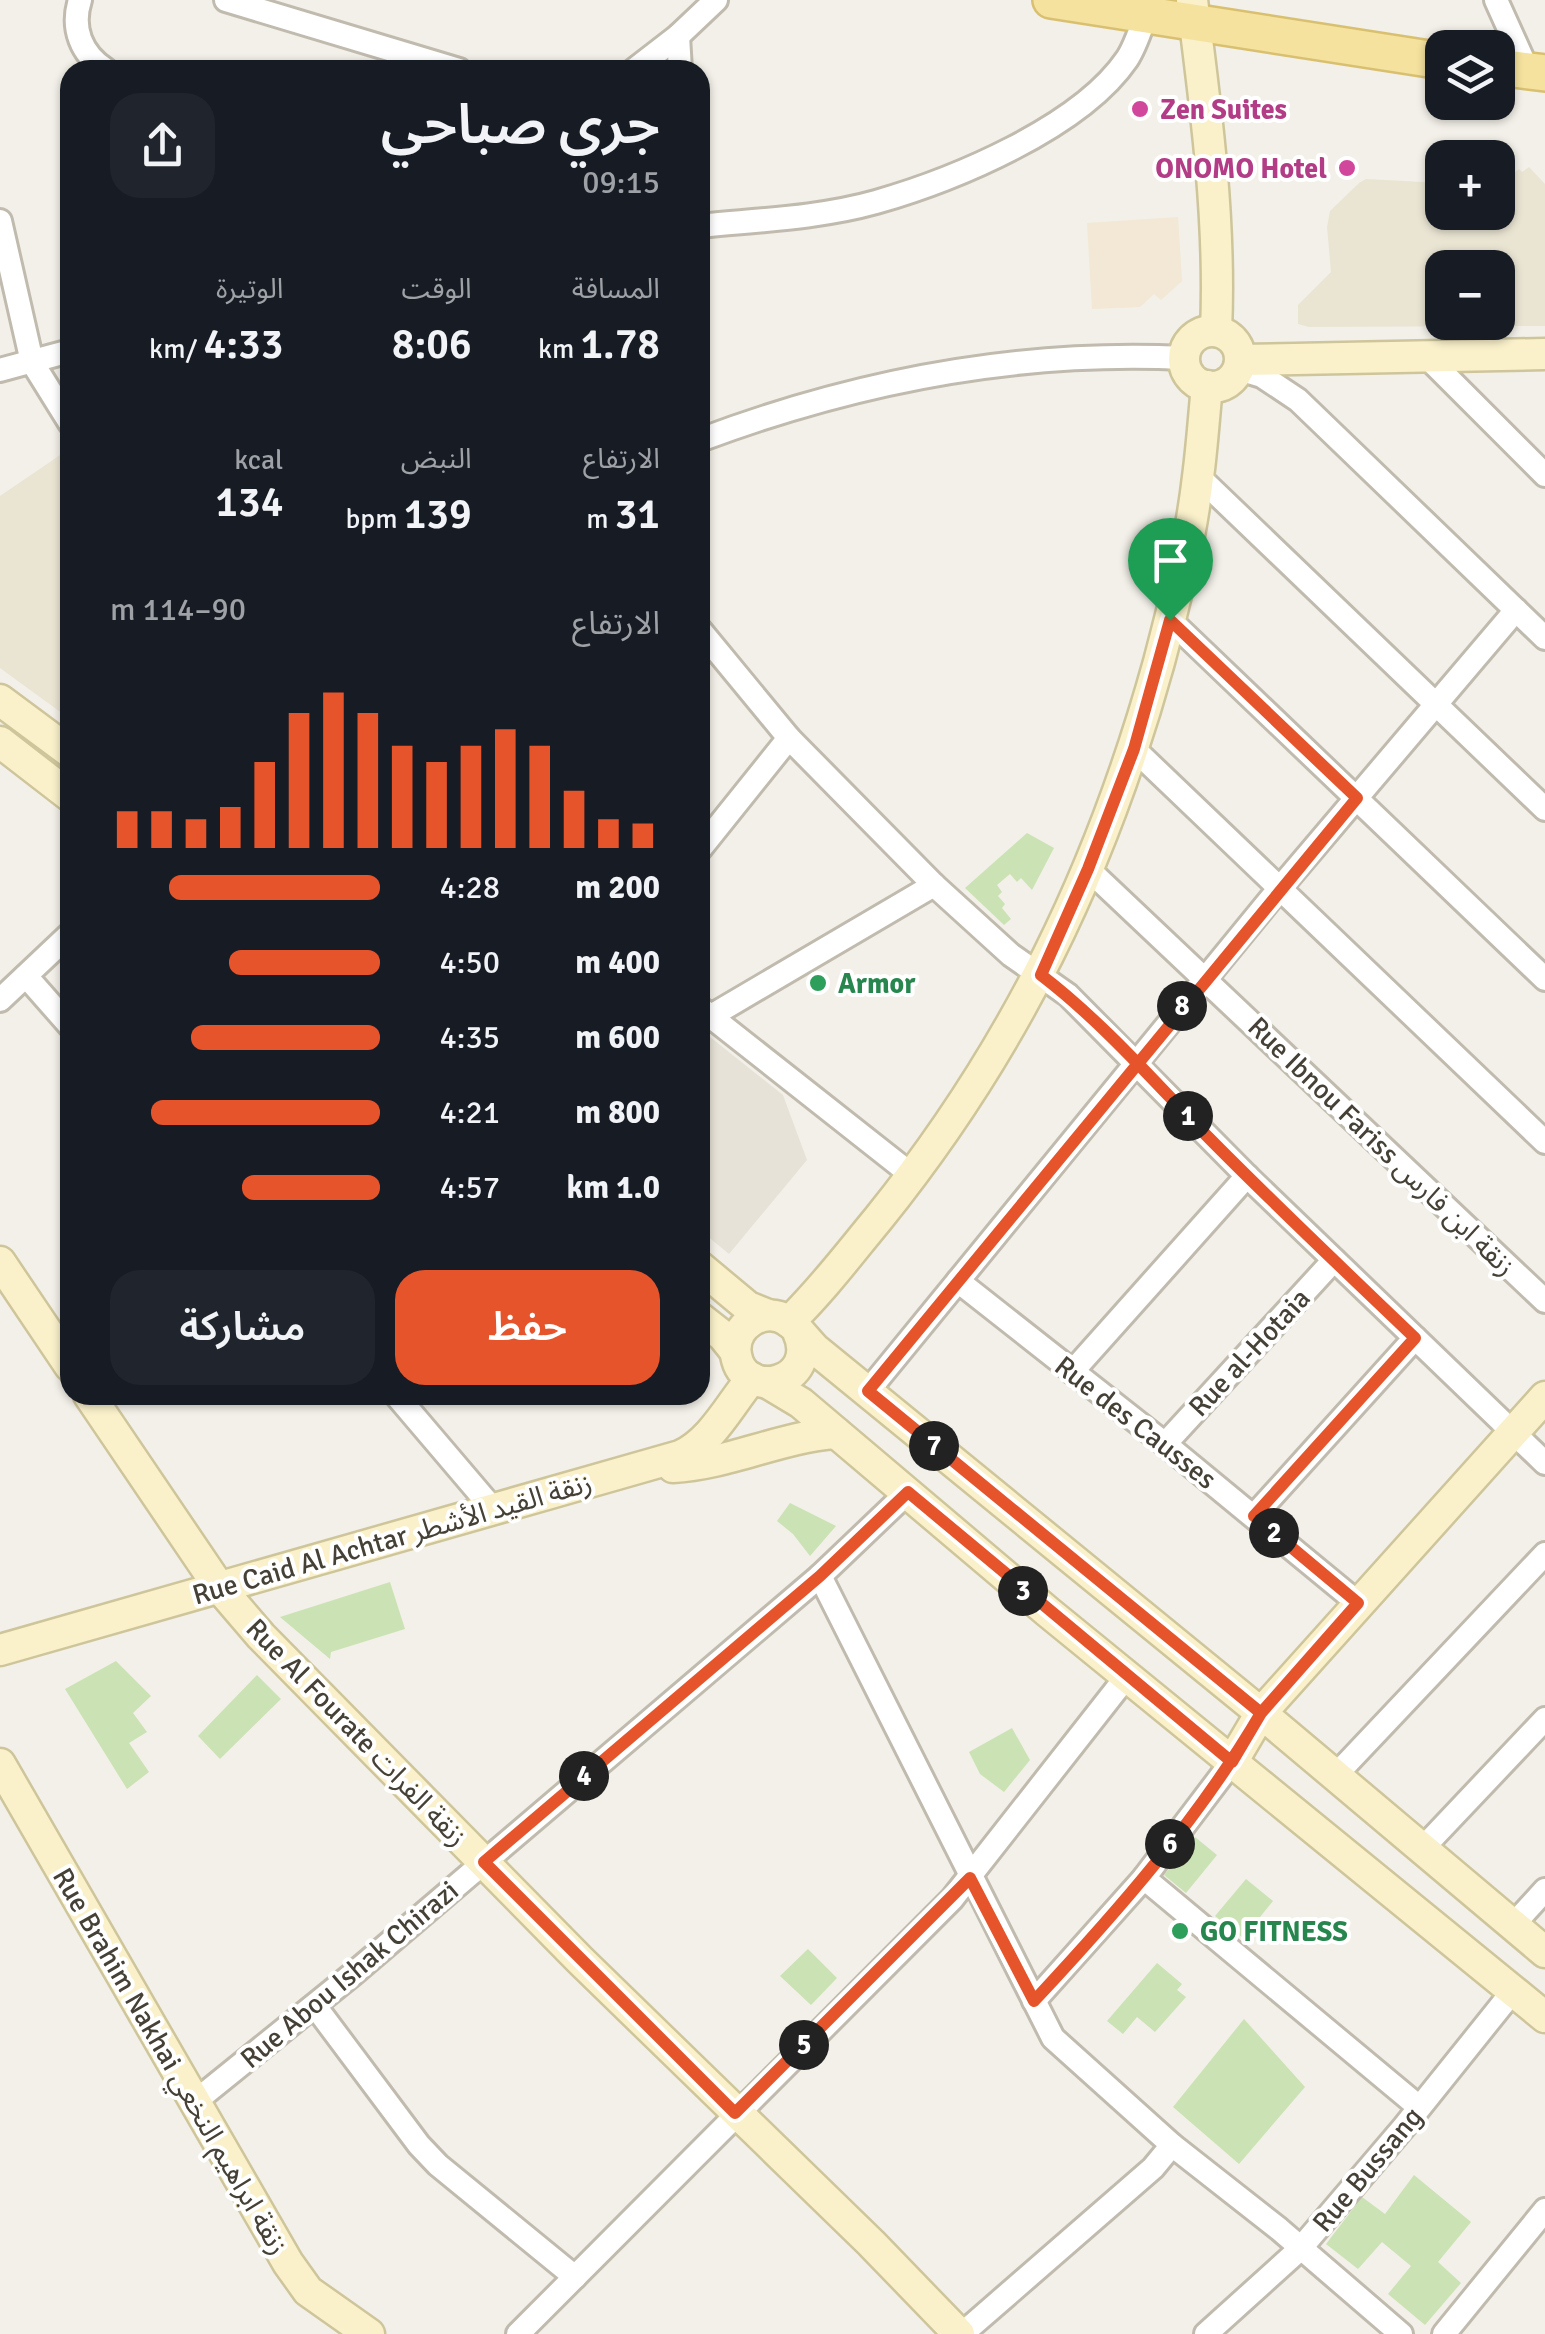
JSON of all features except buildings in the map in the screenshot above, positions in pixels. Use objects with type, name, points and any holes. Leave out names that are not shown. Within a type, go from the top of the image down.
[{"type":"main road","points":[[1052,0],[1146,17],[1194,12],[1425,57]]},
{"type":"street","points":[[80,0],[76,18],[79,36],[94,60]]},
{"type":"street","points":[[226,0],[426,60]]},
{"type":"street","points":[[647,60],[716,0]]},
{"type":"street","points":[[1496,0],[1524,70]]},
{"type":"street","points":[[1194,12],[1218,280],[1216,331]]},
{"type":"street","points":[[710,225],[826,212],[875,202],[1010,150],[1076,108],[1116,72],[1128,57],[1146,17]]},
{"type":"street","points":[[678,36],[679,60]]},
{"type":"street","points":[[0,221],[32,362],[60,407]]},
{"type":"street","points":[[1240,365],[1235,342],[1216,331],[1195,337],[1186,348],[1184,358],[1190,376],[1206,386],[1224,384],[1240,365],[1545,354]]},
{"type":"street","points":[[0,370],[60,355]]},
{"type":"street","points":[[710,437],[844,392],[945,371],[1083,356],[1184,358]]},
{"type":"street","points":[[1426,356],[1545,475]]},
{"type":"street","points":[[1240,365],[1298,400],[1545,638]]},
{"type":"street","points":[[735,1351],[744,1327],[785,1323],[816,1296],[953,1120],[1041,975],[1088,869],[1134,749],[1170,620],[1198,477],[1206,386]]},
{"type":"street","points":[[1198,477],[1545,808]]},
{"type":"street","points":[[868,1391],[1280,888],[1516,610]]},
{"type":"street","points":[[1170,620],[1545,979]]},
{"type":"street","points":[[710,642],[789,738],[934,885],[1011,955],[1068,996],[1247,1176],[1545,1462]]},
{"type":"street","points":[[0,700],[60,745]]},
{"type":"street","points":[[710,835],[789,738]]},
{"type":"street","points":[[0,742],[60,788]]},
{"type":"street","points":[[1134,749],[1545,1142]]},
{"type":"street","name":"Rue Ibnou Fariss زنقة ابن فارس","points":[[1088,869],[1545,1301]]},
{"type":"street","points":[[710,1009],[934,885]]},
{"type":"street","points":[[0,1000],[60,944]]},
{"type":"street","points":[[26,976],[60,1015]]},
{"type":"street","points":[[710,1016],[913,1176]]},
{"type":"street","points":[[1072,1372],[1247,1176]]},
{"type":"street","name":"Rue al-Hotaia","points":[[1165,1444],[1334,1260]]},
{"type":"street","points":[[0,1262],[60,1351]]},
{"type":"street","points":[[710,1275],[748,1307],[785,1323],[1261,1713],[1545,1952]]},
{"type":"street","name":"Rue des Causses","points":[[958,1281],[1358,1603]]},
{"type":"street","points":[[759,1380],[785,1379],[797,1367],[803,1346],[785,1323]]},
{"type":"street","points":[[710,1327],[735,1351],[740,1366],[789,1395],[836,1433],[1126,1676],[1545,2017]]},
{"type":"street","points":[[1254,1516],[1415,1338]]},
{"type":"street","name":"Rue Caid Al Achtar زنقة القيد الأشطر","points":[[0,1650],[686,1454],[759,1380]]},
{"type":"street","points":[[1034,2001],[1144,1878],[1232,1762],[1261,1713],[1545,1397]]},
{"type":"street","name":"Rue Al Fourate زنقة الفرات","points":[[97,1405],[219,1587],[274,1650],[961,2334]]},
{"type":"street","points":[[405,1405],[493,1509]]},
{"type":"street","points":[[661,1462],[676,1467],[698,1464],[802,1436],[836,1433]]},
{"type":"street","name":"Rue Abou Ishak Chirazi","points":[[196,2100],[315,2006],[820,1576],[908,1492]]},
{"type":"street","points":[[1334,1777],[1545,1554]]},
{"type":"street","points":[[820,1576],[1053,2038],[1172,2145],[1401,2334]]},
{"type":"street","points":[[518,2334],[970,1878],[1126,1676]]},
{"type":"street","points":[[1422,1850],[1545,1719]]},
{"type":"street","name":"Rue Brahim Nakhai زنقة ابراهيم النخعي","points":[[0,1764],[288,2263],[308,2291],[369,2334]]},
{"type":"street","points":[[1144,1878],[1419,2107]]},
{"type":"street","points":[[1512,1925],[1545,1890]]},
{"type":"street","name":"Rue Bussang","points":[[1206,2334],[1300,2249],[1512,1990]]},
{"type":"street","points":[[315,2006],[438,2165],[575,2276]]},
{"type":"street","points":[[961,2334],[1153,2168],[1172,2145]]},
{"type":"street","points":[[1444,2334],[1536,2237],[1545,2210]]},
{"type":"shaded area","points":[[1529,167],[1545,184],[1545,326],[1515,326],[1515,250],[1425,250],[1425,327],[1298,324],[1298,305],[1331,272],[1327,227],[1330,211],[1359,183],[1366,179],[1425,182],[1425,230],[1515,230],[1515,172],[1519,169],[1522,172]]},
{"type":"shaded area","points":[[1178,217],[1182,281],[1161,300],[1154,294],[1140,307],[1092,309],[1087,223]]},
{"type":"shaded area","points":[[60,455],[60,712],[0,668],[0,496]]},
{"type":"shaded area","points":[[710,1037],[783,1095],[807,1160],[729,1254],[710,1238]]},
{"type":"green space","points":[[1027,833],[1054,848],[1032,890],[1021,878],[1017,882],[1010,874],[997,885],[1002,892],[998,896],[1005,904],[1002,908],[1011,919],[1004,925],[965,888]]},
{"type":"green space","points":[[790,1503],[836,1526],[810,1556],[777,1521]]},
{"type":"green space","points":[[390,1582],[405,1629],[331,1652],[330,1659],[280,1617]]},
{"type":"green space","points":[[116,1661],[151,1696],[133,1713],[147,1732],[129,1743],[149,1772],[127,1789],[65,1689]]},
{"type":"green space","points":[[257,1675],[281,1699],[220,1759],[198,1736]]},
{"type":"green space","points":[[1012,1728],[1030,1760],[1004,1792],[980,1774],[969,1752]]},
{"type":"green space","points":[[1195,1837],[1217,1855],[1186,1893],[1164,1875]]},
{"type":"green space","points":[[1246,1879],[1273,1901],[1243,1938],[1215,1916]]},
{"type":"green space","points":[[808,1949],[837,1978],[811,2005],[780,1976]]},
{"type":"green space","points":[[1157,1963],[1182,1984],[1177,1990],[1186,1997],[1155,2032],[1137,2017],[1123,2034],[1107,2021]]},
{"type":"green space","points":[[1244,2019],[1305,2087],[1239,2164],[1173,2107]]},
{"type":"green space","points":[[1414,2175],[1471,2222],[1438,2262],[1461,2283],[1425,2325],[1388,2294],[1411,2266],[1382,2242],[1358,2269],[1326,2244],[1362,2197],[1385,2214]]},
{"type":"place","name":"Zen Suites","points":[[1140,109]]},
{"type":"place","name":"ONOMO Hotel","points":[[1347,168]]},
{"type":"place","name":"Armor","points":[[818,983]]},
{"type":"place","name":"GO FITNESS","points":[[1180,1931]]},
{"type":"route","points":[[1170,620],[1134,749],[1088,869],[1041,975],[1068,996],[1136,1063],[1247,1176],[1415,1338],[1254,1516],[1358,1603],[1261,1713],[1232,1762],[908,1492],[820,1576],[484,1862],[735,2113],[970,1878],[1034,2001],[1144,1878],[1232,1762],[1261,1713],[868,1391],[1136,1063],[1357,798],[1170,620]]}]
